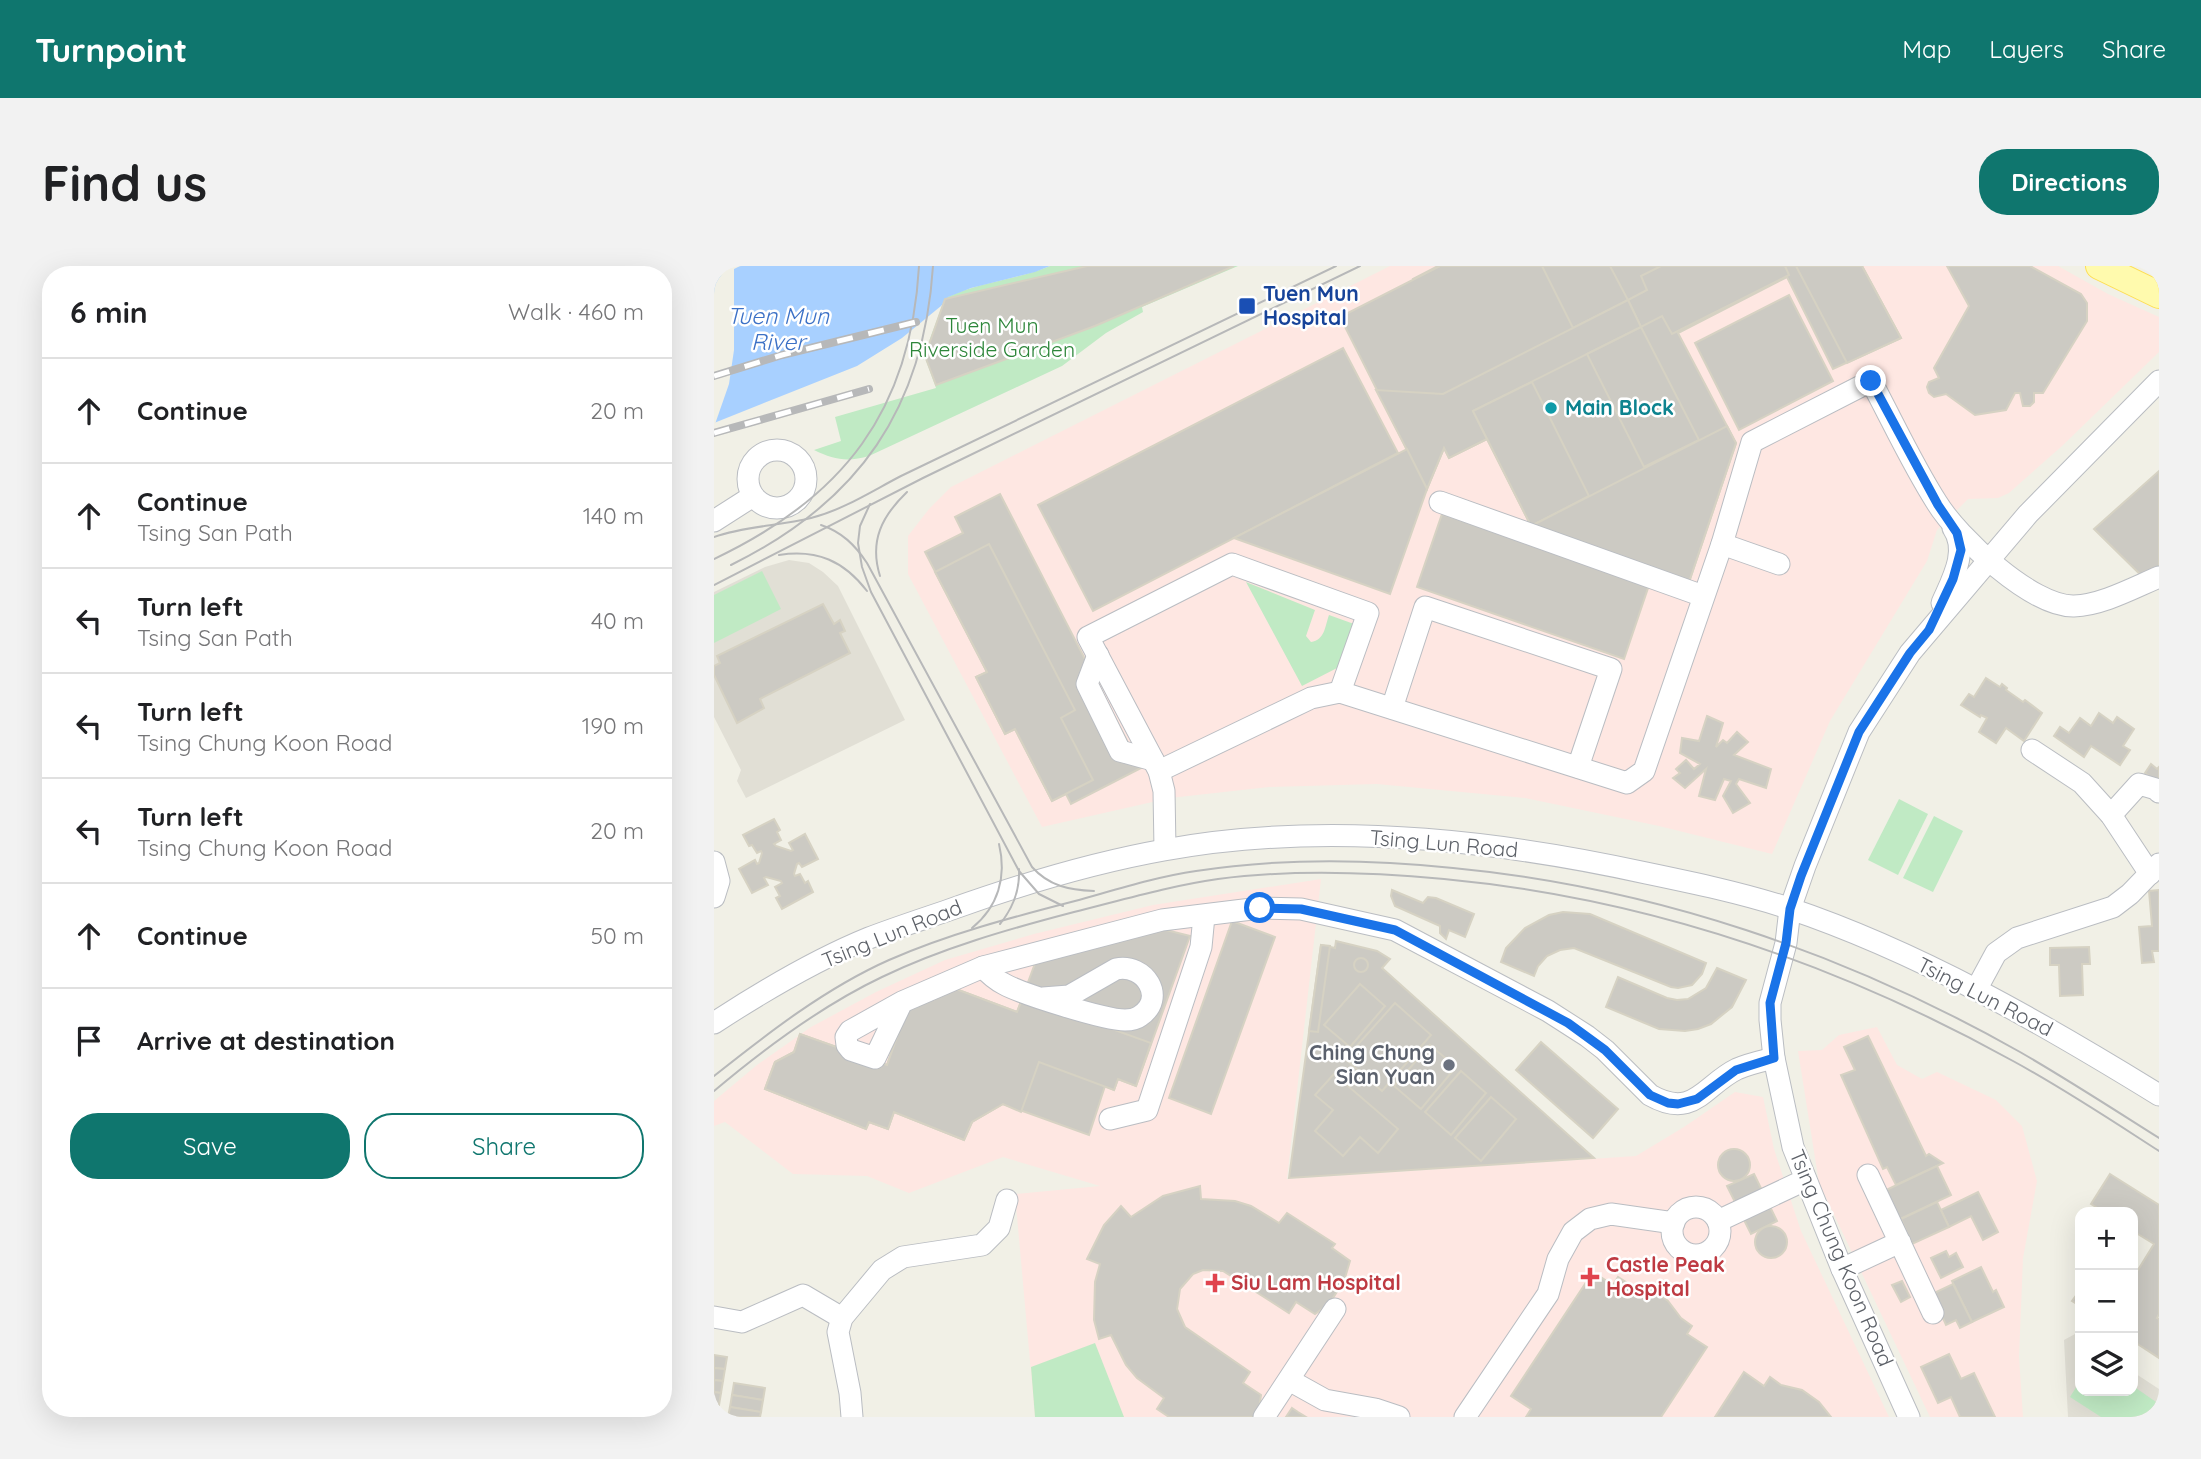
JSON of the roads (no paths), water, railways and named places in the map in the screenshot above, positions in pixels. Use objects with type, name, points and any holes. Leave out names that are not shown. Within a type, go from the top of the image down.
[{"type":"main road","points":[[2099,266],[2159,295]]},
{"type":"street","points":[[1156,765],[1311,698],[1340,692],[1627,783],[1644,771],[1722,544],[1752,442],[1871,381],[1942,510],[2004,574],[2045,600],[2072,606],[2096,602],[2159,577]]},
{"type":"street","name":"Tsing Chung Koon Road","points":[[1909,1417],[1842,1269],[1793,1147],[1774,1058],[1770,1003],[1786,943],[1790,909],[1859,732],[1910,653],[2028,514],[2159,381]]},
{"type":"street","points":[[714,521],[753,496]]},
{"type":"street","points":[[1440,502],[1703,596]]},
{"type":"street","name":"Tsing Chung Koon Road","points":[[1929,630],[1953,579],[1961,550],[1957,533],[1942,510]]},
{"type":"street","points":[[1722,544],[1779,564]]},
{"type":"street","points":[[1165,849],[1164,791],[1156,765],[1088,637],[1232,564],[1368,613],[1340,692]]},
{"type":"street","points":[[1392,708],[1425,607],[1611,669],[1578,767]]},
{"type":"street","points":[[1976,990],[1996,953],[2017,938],[2113,907],[2154,869],[2082,783],[2032,750]]},
{"type":"street","points":[[2111,815],[2139,784],[2159,792]]},
{"type":"street","name":"Tsing Lun Road","points":[[714,1023],[750,999],[868,939],[1028,882],[1165,849],[1274,837],[1384,836],[1494,845],[1610,865],[1736,893],[1790,909],[1884,947],[1976,990],[2159,1095]]},
{"type":"street","points":[[714,862],[719,881],[714,897]]},
{"type":"street","points":[[902,1002],[984,967],[1162,920],[1260,908],[1301,909],[1395,930],[1548,1011],[1587,1035],[1637,1083],[1659,1100],[1688,1103],[1705,1094],[1736,1070],[1774,1058]]},
{"type":"street","points":[[1110,1119],[1147,1110],[1201,947],[1204,916]]},
{"type":"street","points":[[984,967],[1005,985],[1043,998]]},
{"type":"street","points":[[1868,1175],[1933,1313]]},
{"type":"street","points":[[1718,1221],[1805,1180]]},
{"type":"street","points":[[852,1417],[838,1332],[842,1318],[882,1270],[903,1257],[982,1245],[999,1228],[1007,1200]]},
{"type":"street","points":[[1695,1207],[1708,1210],[1718,1221],[1718,1241],[1708,1251],[1687,1253],[1676,1244],[1673,1237],[1674,1223],[1682,1212],[1695,1207]]},
{"type":"street","points":[[1465,1417],[1548,1294],[1558,1259],[1573,1232],[1590,1219],[1611,1214],[1674,1223]]},
{"type":"street","points":[[1842,1269],[1900,1242]]},
{"type":"street","points":[[714,1317],[742,1322],[803,1296],[842,1318]]},
{"type":"street","points":[[1264,1417],[1335,1309]]},
{"type":"street","points":[[1289,1380],[1325,1400],[1374,1409],[1399,1417]]},
{"type":"water","name":"Tuen Mun River","points":[[740,266],[1050,266],[948,297],[902,338],[857,366],[714,423],[714,279]]},
{"type":"tram line","points":[[714,559],[760,535],[799,508],[833,478],[862,444],[885,406],[902,364],[913,318],[919,266]]},
{"type":"tram line","points":[[731,565],[776,540],[815,512],[849,480],[877,445],[899,406],[916,364],[927,317],[933,266]]},
{"type":"tram line","points":[[714,537],[811,518],[857,500],[901,476],[1336,266]]},
{"type":"tram line","points":[[714,585],[923,478],[1360,266]]},
{"type":"tram line","points":[[880,576],[876,551],[880,530],[891,510],[907,492]]},
{"type":"tram line","points":[[870,504],[860,526],[858,543],[862,567],[871,592],[1019,871],[1039,894],[1063,906]]},
{"type":"tram line","points":[[821,525],[847,540],[867,563],[1032,867],[1045,879],[1060,886],[1094,891]]},
{"type":"tram line","points":[[779,555],[806,554],[829,560],[849,572],[867,591]]},
{"type":"tram line","points":[[972,928],[988,911],[998,890],[1002,868],[999,844]]},
{"type":"tram line","points":[[714,1076],[776,1028],[843,984],[889,960],[957,934],[1135,884],[1196,871],[1292,862],[1389,863],[1528,877],[1674,908],[1746,930],[1816,955],[1954,1016],[2038,1062],[2159,1138]]},
{"type":"tram line","points":[[1000,924],[1015,898],[1019,869]]},
{"type":"tram line","points":[[714,1091],[815,1014],[859,988],[928,957],[976,940],[1074,912],[1200,882],[1275,874],[1360,873],[1519,888],[1666,919],[1738,940],[1808,965],[1946,1026],[2050,1082],[2159,1151]]},
{"type":"railway","points":[[714,376],[782,355],[916,322]]},
{"type":"railway","points":[[714,433],[869,389]]},
{"type":"place","name":"Tuen Mun Hospital","points":[[1247,306]]},
{"type":"place","name":"Main Block","points":[[1551,408]]},
{"type":"place","name":"Ching Chung Sian Yuan","points":[[1449,1065]]},
{"type":"place","name":"Castle Peak Hospital","points":[[1590,1277]]},
{"type":"place","name":"Siu Lam Hospital","points":[[1215,1283]]},
{"type":"park label","name":"Tuen Mun Riverside Garden","points":[[992,338]]}]
